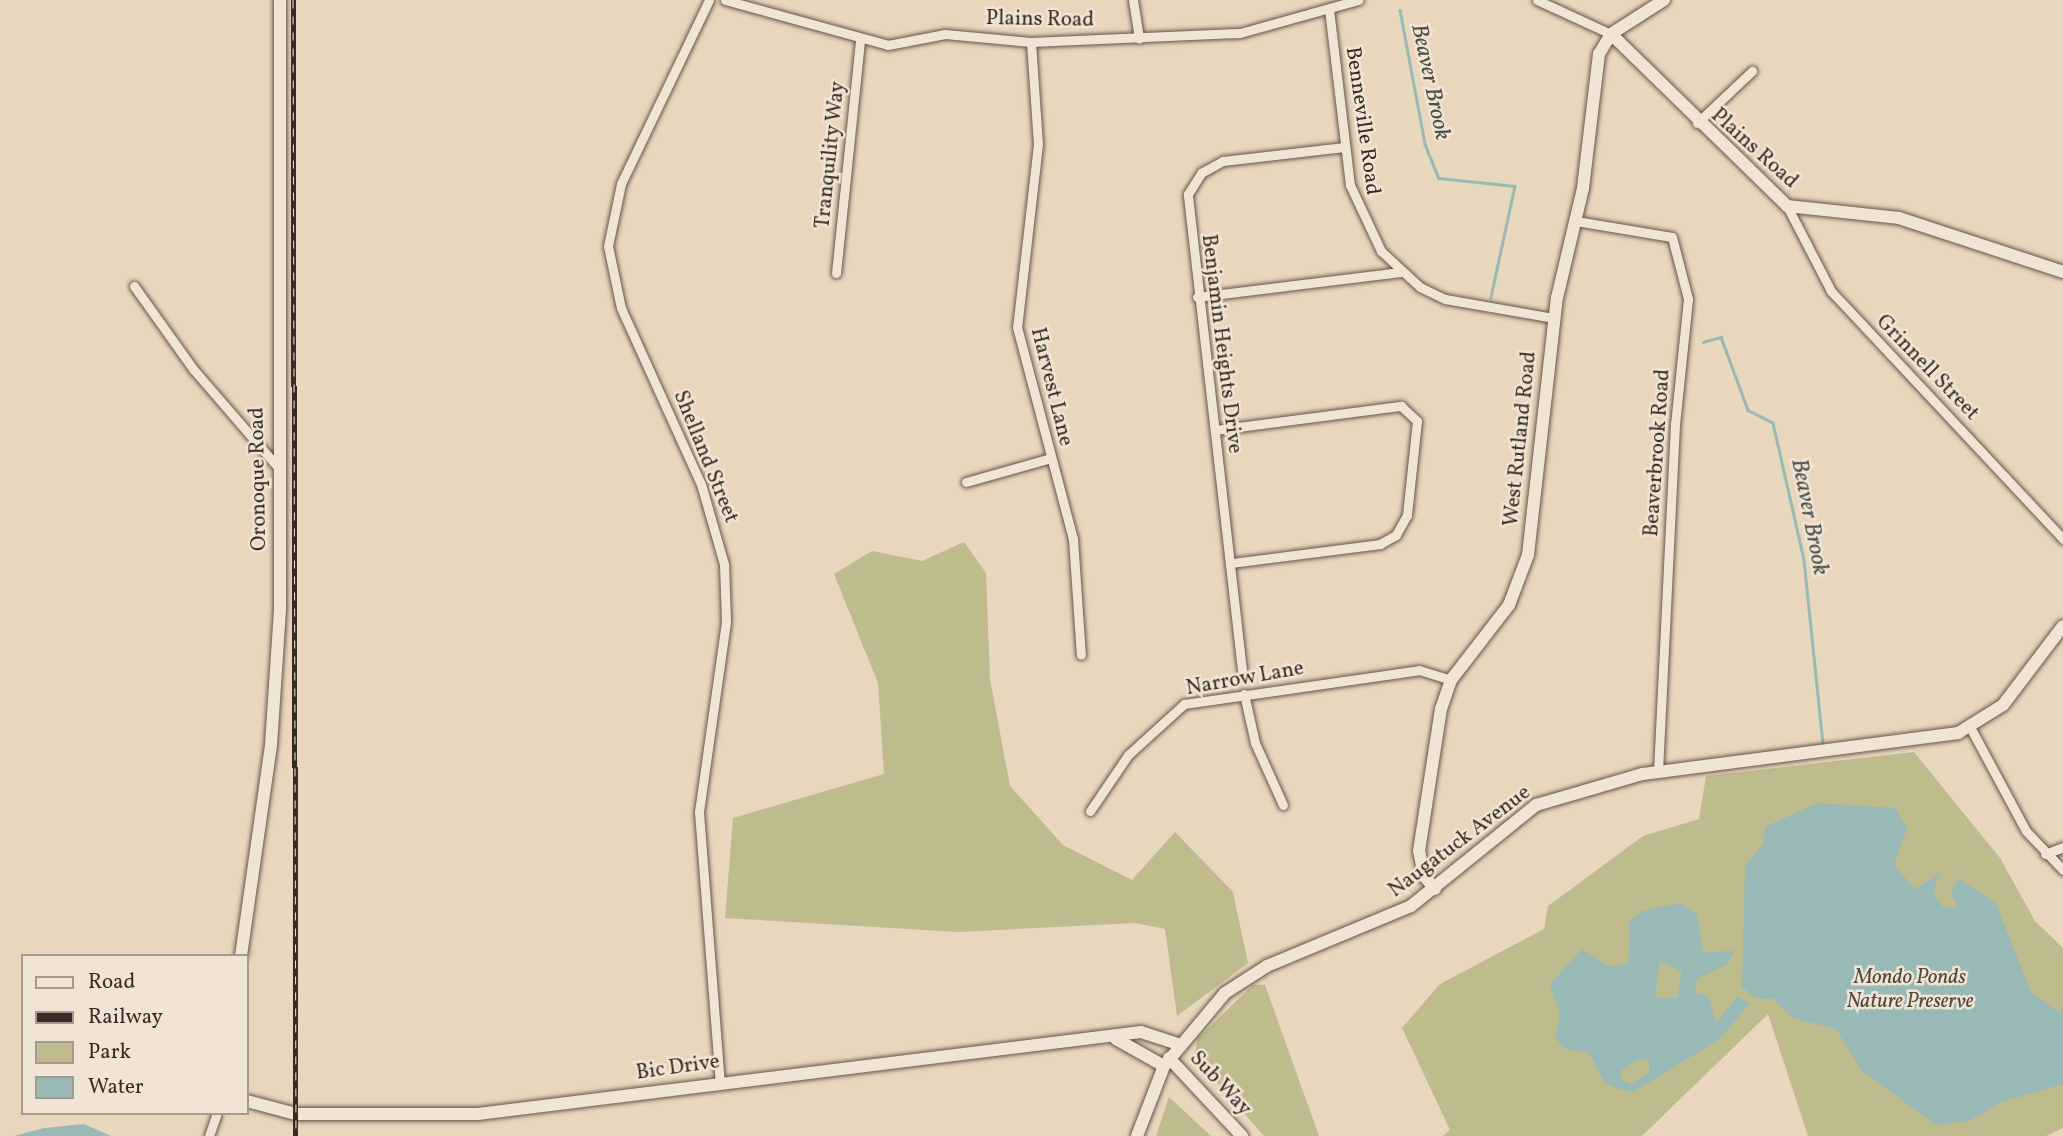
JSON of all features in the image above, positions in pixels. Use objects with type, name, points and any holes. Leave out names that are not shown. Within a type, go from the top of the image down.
[{"type":"street","name":"Oronoque Road","points":[[241,954],[272,734],[280,610],[277,466],[280,0]]},
{"type":"street","name":"Shelland Street","points":[[709,0],[621,184],[608,246],[621,308],[705,494],[724,564],[726,622],[699,812],[720,1082]]},
{"type":"street","name":"Plains Road","points":[[725,0],[860,41],[888,45],[944,34],[1031,42],[1240,33],[1358,0]]},
{"type":"street","points":[[1133,0],[1139,39]]},
{"type":"street","name":"Plains Road","points":[[1538,0],[1611,34],[1696,123],[1774,187],[1787,206],[1899,218],[2063,272]]},
{"type":"street","points":[[1611,34],[1664,0]]},
{"type":"street","name":"Benneville Road","points":[[1329,9],[1345,147],[1359,211],[1400,272],[1462,305],[1554,318]]},
{"type":"street","name":"West Rutland Road","points":[[1435,889],[1421,869],[1420,843],[1451,680],[1509,605],[1524,569],[1554,318],[1576,221],[1597,60],[1611,34]]},
{"type":"street","name":"Tranquility Way","points":[[836,273],[860,41]]},
{"type":"street","name":"Harvest Lane","points":[[1031,42],[1038,144],[1016,316],[1073,540],[1081,656]]},
{"type":"street","points":[[1696,123],[1752,71]]},
{"type":"street","name":"Benjamin Heights Drive","points":[[1241,670],[1231,563],[1186,208],[1202,173],[1236,158],[1345,147]]},
{"type":"street","name":"Grinnell Street","points":[[1787,206],[1832,291],[2063,539]]},
{"type":"street","name":"Beaverbrook Road","points":[[1576,221],[1672,237],[1688,299],[1675,424],[1658,772]]},
{"type":"street","points":[[1197,298],[1400,272]]},
{"type":"street","points":[[134,286],[194,370],[277,466]]},
{"type":"street","points":[[1215,430],[1401,406],[1417,421],[1407,515],[1396,535],[1380,544],[1231,563]]},
{"type":"street","points":[[966,482],[1051,458]]},
{"type":"street","name":"Naugatuck Avenue","points":[[1137,1136],[1166,1062],[1219,999],[1252,973],[1376,925],[1435,889],[1536,805],[1658,772],[1916,743],[1970,727],[2015,692],[2063,626]]},
{"type":"street","name":"Narrow Lane","points":[[1090,811],[1128,755],[1184,704],[1419,670],[1451,680]]},
{"type":"street","points":[[1244,694],[1255,743],[1283,805]]},
{"type":"street","points":[[1970,727],[2019,820],[2045,854],[2063,870]]},
{"type":"street","points":[[2045,854],[2063,847]]},
{"type":"street","name":"Bic Drive","points":[[248,1101],[296,1114],[478,1114],[720,1082],[1116,1039],[1153,1032],[1179,1044]]},
{"type":"street","points":[[1116,1039],[1166,1062]]},
{"type":"street","name":"Sub Way","points":[[1166,1062],[1242,1136]]},
{"type":"street","points":[[209,1136],[216,1115]]},
{"type":"green space","points":[[964,542],[986,573],[990,679],[1010,786],[1063,845],[1132,880],[1175,832],[1233,892],[1248,963],[1177,1016],[1165,929],[1135,923],[958,932],[725,918],[733,818],[884,774],[878,683],[834,574],[872,551],[922,561]]},
{"type":"green space","name":"Mondo Ponds Nature Preserve","points":[[1914,752],[2000,858],[2035,921],[2063,948],[2063,1128],[2046,1136],[1808,1136],[1768,1014],[1642,1136],[1443,1136],[1450,1130],[1402,1028],[1440,984],[1544,929],[1548,906],[1643,836],[1699,819],[1706,776]]},
{"type":"green space","points":[[1253,985],[1265,985],[1319,1136],[1264,1136],[1195,1057],[1197,1039]]},
{"type":"green space","points":[[1169,1097],[1211,1136],[1156,1136]]},
{"type":"water","points":[[1817,803],[1896,808],[1907,829],[1894,865],[1915,889],[1940,873],[1933,892],[1943,907],[1958,908],[1951,893],[1958,878],[1996,903],[2031,992],[2063,1015],[2063,1084],[2002,1102],[1969,1121],[1936,1125],[1861,1070],[1836,1029],[1793,1018],[1774,999],[1755,998],[1742,987],[1745,866],[1763,844],[1765,827]]},
{"type":"water","points":[[1679,903],[1697,914],[1703,952],[1734,951],[1728,964],[1697,979],[1695,993],[1708,995],[1716,1022],[1738,996],[1749,1004],[1720,1039],[1633,1092],[1605,1083],[1589,1053],[1565,1049],[1555,1038],[1560,1017],[1550,984],[1582,949],[1608,966],[1628,964],[1630,921],[1642,911]],"holes":[[[1660,961],[1682,972],[1677,998],[1655,998]],[[1639,1059],[1649,1060],[1649,1072],[1631,1084],[1621,1080],[1622,1070]]]},
{"type":"water","points":[[84,1124],[111,1136],[14,1136],[44,1128]]},
{"type":"waterway","name":"Beaver Brook","points":[[1400,10],[1425,144],[1439,178],[1515,186],[1491,297]]},
{"type":"waterway","name":"Beaver Brook","points":[[1703,342],[1721,337],[1748,410],[1773,423],[1804,560],[1823,743]]},
{"type":"waterway","name":"Beaver Brook","points":[[2060,1015],[2063,1008]]},
{"type":"railway","points":[[293,0],[296,1136]]}]
